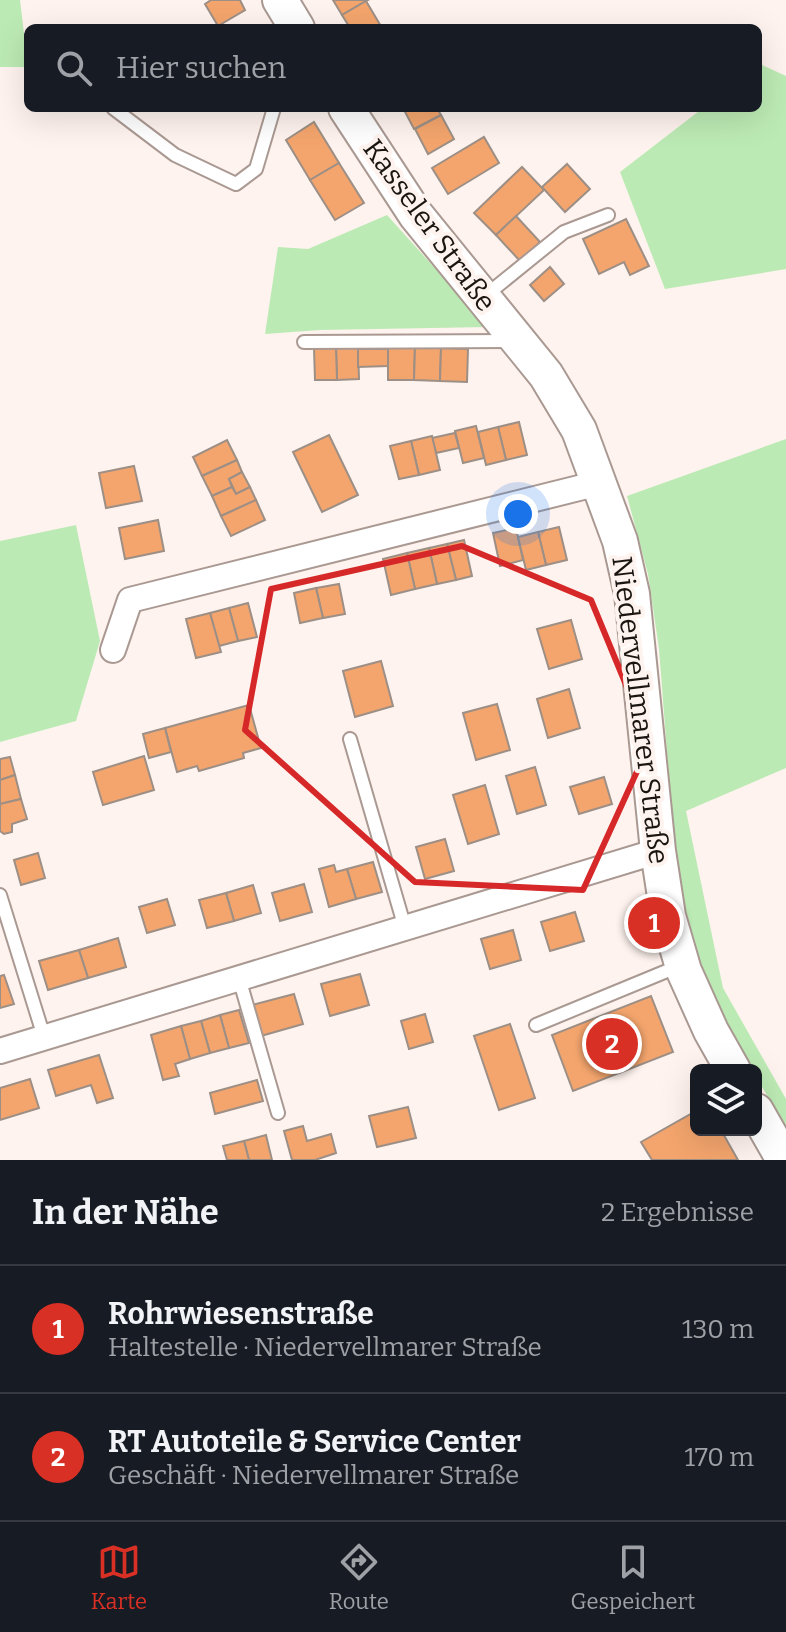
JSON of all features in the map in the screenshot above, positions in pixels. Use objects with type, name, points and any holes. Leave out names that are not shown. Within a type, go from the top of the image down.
[{"type":"main road","name":"Kasseler Straße","points":[[349,112],[416,215],[516,341]]},
{"type":"main road","name":"Niedervellmarer Straße","points":[[516,341],[546,375],[579,430],[620,541],[632,594],[658,851],[668,916],[682,965],[711,1031],[730,1064]]},
{"type":"main road","points":[[762,1122],[784,1160]]},
{"type":"street","points":[[113,650],[130,600],[599,483]]},
{"type":"street","points":[[0,1051],[658,851]]},
{"type":"lane","points":[[118,112],[175,155],[236,184],[256,169],[273,112]]},
{"type":"lane","points":[[483,298],[564,232],[608,215]]},
{"type":"lane","points":[[304,342],[516,341]]},
{"type":"lane","points":[[350,739],[405,928]]},
{"type":"lane","points":[[0,895],[44,1037]]},
{"type":"lane","points":[[536,1025],[682,965]]},
{"type":"lane","points":[[239,978],[278,1113]]},
{"type":"highlighted area","points":[[462,546],[591,600],[650,743],[583,890],[415,882],[245,730],[271,589]]},
{"type":"green space","points":[[0,0],[20,0],[24,67],[0,67]]},
{"type":"green space","points":[[762,65],[786,76],[786,269],[665,289],[620,172],[698,112],[762,112]]},
{"type":"green space","points":[[387,215],[488,327],[265,334],[278,247],[308,249]]},
{"type":"green space","points":[[786,439],[786,768],[686,811],[723,988],[786,1099],[786,1129],[762,1087],[762,1064],[749,1064],[710,995],[681,893],[659,649],[648,574],[627,496]]},
{"type":"green space","points":[[76,525],[100,641],[76,721],[0,742],[0,541]]},
{"type":"building","points":[[211,0],[240,0],[245,10],[217,24],[205,4]]},
{"type":"building","points":[[333,0],[368,0],[342,15]]},
{"type":"building","points":[[366,1],[380,24],[348,24],[342,15]]},
{"type":"building","points":[[405,112],[439,112],[441,115],[414,129]]},
{"type":"building","points":[[441,115],[454,139],[428,154],[415,129]]},
{"type":"building","points":[[314,122],[339,163],[310,180],[286,140]]},
{"type":"building","points":[[484,137],[499,163],[448,194],[432,168]]},
{"type":"building","points":[[339,163],[364,203],[335,220],[310,180]]},
{"type":"building","points":[[567,164],[590,189],[565,212],[542,187]]},
{"type":"building","points":[[522,167],[544,190],[496,235],[474,213]]},
{"type":"building","points":[[516,216],[540,242],[520,261],[496,235]]},
{"type":"building","points":[[626,219],[649,266],[630,275],[624,262],[599,274],[583,239]]},
{"type":"building","points":[[550,267],[564,284],[544,301],[530,285]]},
{"type":"building","points":[[388,346],[415,347],[414,380],[388,380]]},
{"type":"building","points":[[358,347],[359,379],[337,380],[336,348]]},
{"type":"building","points":[[415,347],[441,348],[440,381],[414,380]]},
{"type":"building","points":[[314,348],[336,348],[337,380],[315,380]]},
{"type":"building","points":[[441,348],[468,349],[467,382],[440,381]]},
{"type":"building","points":[[358,349],[388,349],[388,366],[358,367]]},
{"type":"building","points":[[519,422],[527,455],[506,460],[498,427]]},
{"type":"building","points":[[476,426],[484,458],[463,463],[455,431]]},
{"type":"building","points":[[498,427],[506,460],[486,465],[478,432]]},
{"type":"building","points":[[455,433],[459,448],[436,453],[432,438]]},
{"type":"building","points":[[329,435],[358,495],[322,512],[293,452]]},
{"type":"building","points":[[432,436],[440,470],[419,475],[411,441]]},
{"type":"building","points":[[227,440],[237,460],[202,476],[193,457]]},
{"type":"building","points":[[411,441],[419,475],[399,479],[390,446]]},
{"type":"building","points":[[237,460],[242,472],[229,479],[232,487],[212,496],[202,476]]},
{"type":"building","points":[[134,466],[142,501],[106,508],[99,473]]},
{"type":"building","points":[[242,472],[250,487],[236,494],[229,479]]},
{"type":"building","points":[[232,487],[236,494],[250,487],[256,500],[221,516],[212,496]]},
{"type":"building","points":[[256,500],[265,520],[231,536],[221,516]]},
{"type":"building","points":[[158,520],[164,551],[125,559],[119,528]]},
{"type":"building","points":[[559,527],[567,560],[546,565],[538,532]]},
{"type":"building","points":[[516,528],[523,560],[500,566],[493,533]]},
{"type":"building","points":[[538,532],[546,565],[526,570],[518,537]]},
{"type":"building","points":[[464,540],[472,576],[456,580],[447,544]]},
{"type":"building","points":[[447,544],[456,580],[437,584],[429,548]]},
{"type":"building","points":[[429,548],[437,584],[415,589],[407,553]]},
{"type":"building","points":[[407,553],[415,589],[391,595],[383,559]]},
{"type":"building","points":[[339,584],[345,614],[323,618],[316,588]]},
{"type":"building","points":[[316,588],[323,618],[300,623],[294,593]]},
{"type":"building","points":[[248,603],[257,637],[238,641],[229,608]]},
{"type":"building","points":[[229,608],[238,641],[219,646],[210,613]]},
{"type":"building","points":[[210,613],[221,652],[196,658],[186,619]]},
{"type":"building","points":[[571,620],[582,659],[549,669],[537,629]]},
{"type":"building","points":[[381,661],[393,706],[355,717],[343,671]]},
{"type":"building","points":[[569,689],[580,728],[548,738],[537,699]]},
{"type":"building","points":[[497,704],[510,750],[476,760],[463,713]]},
{"type":"building","points":[[249,705],[261,748],[243,753],[244,758],[199,771],[197,766],[177,772],[165,728]]},
{"type":"building","points":[[165,728],[171,752],[149,758],[143,734]]},
{"type":"building","points":[[144,756],[154,790],[103,805],[93,772]]},
{"type":"building","points":[[10,757],[15,775],[0,780],[0,759]]},
{"type":"building","points":[[535,767],[546,805],[517,814],[506,776]]},
{"type":"building","points":[[15,775],[21,799],[0,804],[0,780]]},
{"type":"building","points":[[604,777],[612,804],[579,814],[570,787]]},
{"type":"building","points":[[485,785],[499,834],[468,844],[453,795]]},
{"type":"building","points":[[21,799],[27,819],[12,824],[12,832],[4,834],[0,831],[0,804]]},
{"type":"building","points":[[445,839],[454,871],[425,879],[416,847]]},
{"type":"building","points":[[38,853],[45,878],[21,885],[14,860]]},
{"type":"building","points":[[373,862],[382,892],[356,899],[347,869]]},
{"type":"building","points":[[334,865],[336,872],[347,869],[356,899],[329,907],[319,869]]},
{"type":"building","points":[[304,884],[312,912],[280,921],[272,893]]},
{"type":"building","points":[[253,885],[261,913],[234,921],[226,893]]},
{"type":"building","points":[[226,893],[234,921],[207,928],[199,900]]},
{"type":"building","points":[[167,899],[175,925],[147,933],[139,907]]},
{"type":"building","points":[[575,912],[584,941],[550,951],[541,922]]},
{"type":"building","points":[[513,930],[521,960],[490,969],[481,939]]},
{"type":"building","points":[[118,938],[126,967],[88,978],[79,950]]},
{"type":"building","points":[[79,950],[88,978],[48,990],[39,961]]},
{"type":"building","points":[[360,974],[369,1005],[330,1016],[321,984]]},
{"type":"building","points":[[4,975],[14,1004],[0,1008],[0,976]]},
{"type":"building","points":[[294,994],[303,1024],[261,1036],[252,1005]]},
{"type":"building","points":[[651,996],[673,1052],[573,1091],[552,1035]]},
{"type":"building","points":[[239,1010],[249,1043],[229,1048],[220,1015]]},
{"type":"building","points":[[425,1014],[433,1042],[409,1049],[401,1021]]},
{"type":"building","points":[[220,1015],[229,1048],[210,1053],[201,1021]]},
{"type":"building","points":[[201,1021],[210,1053],[190,1059],[181,1026]]},
{"type":"building","points":[[510,1024],[535,1098],[499,1110],[474,1036]]},
{"type":"building","points":[[181,1026],[190,1059],[175,1064],[179,1076],[163,1080],[151,1035]]},
{"type":"building","points":[[99,1055],[113,1098],[97,1103],[91,1085],[56,1096],[48,1070]]},
{"type":"building","points":[[30,1079],[39,1108],[0,1120],[0,1088]]},
{"type":"building","points":[[257,1080],[263,1101],[215,1114],[210,1093]]},
{"type":"building","points":[[408,1107],[416,1138],[377,1147],[369,1116]]},
{"type":"building","points":[[690,1114],[690,1136],[724,1136],[738,1160],[652,1160],[641,1142]]},
{"type":"building","points":[[303,1126],[307,1141],[331,1134],[336,1153],[315,1160],[292,1160],[284,1131]]},
{"type":"building","points":[[266,1135],[272,1160],[249,1160],[244,1141]]},
{"type":"building","points":[[244,1141],[249,1160],[227,1160],[223,1146]]},
{"type":"place","name":"Rohrwiesenstraße","points":[[654,923]]},
{"type":"place","name":"RT Autoteile & Service Center","points":[[612,1044]]}]
